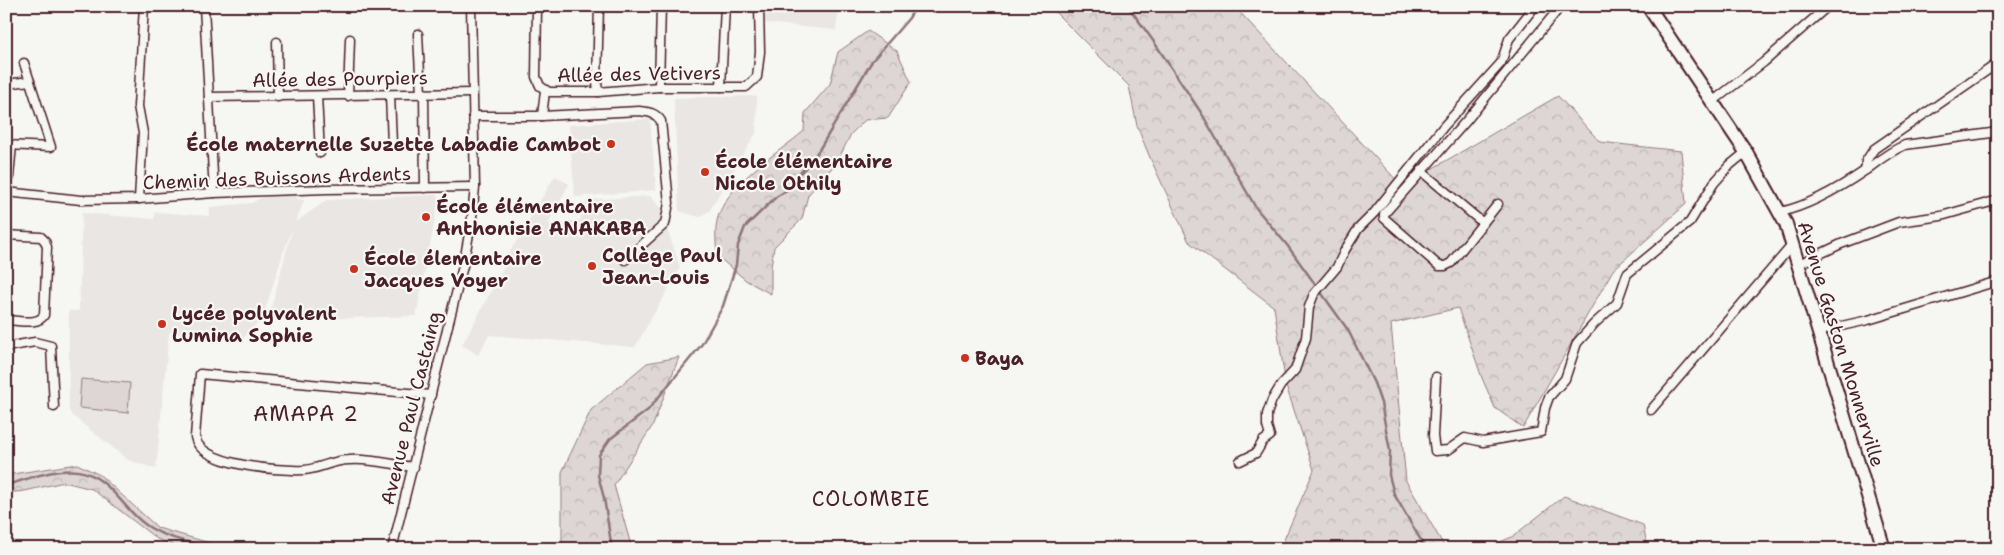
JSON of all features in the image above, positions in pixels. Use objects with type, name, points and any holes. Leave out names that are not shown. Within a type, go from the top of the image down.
[{"type":"main road","name":"Avenue Gaston Monnerville","points":[[1648,6],[1746,152],[1780,212],[1793,244],[1884,549]]},
{"type":"street","points":[[139,199],[143,133],[138,106],[144,6]]},
{"type":"street","points":[[204,6],[214,194]]},
{"type":"street","name":"Avenue Paul Castaing","points":[[392,549],[464,262],[475,187],[471,6]]},
{"type":"street","name":"Allée des Vetivers","points":[[537,6],[536,77],[540,86],[545,91],[598,92],[659,86],[746,87],[757,77],[760,52],[760,6]]},
{"type":"street","points":[[598,6],[598,92]]},
{"type":"street","points":[[659,86],[661,6]]},
{"type":"street","points":[[721,87],[724,6]]},
{"type":"street","points":[[1240,461],[1256,453],[1270,436],[1267,426],[1272,400],[1281,385],[1296,370],[1306,338],[1309,307],[1314,294],[1337,267],[1358,230],[1444,126],[1501,63],[1509,39],[1534,6]]},
{"type":"street","points":[[1498,204],[1451,263],[1445,266],[1439,266],[1384,218],[1384,214],[1467,120],[1562,6]]},
{"type":"street","points":[[1712,102],[1764,62],[1828,6]]},
{"type":"street","points":[[418,34],[423,93],[425,188]]},
{"type":"street","points":[[348,96],[350,39]]},
{"type":"street","points":[[277,42],[278,97]]},
{"type":"street","points":[[6,209],[9,145],[51,147],[24,63]]},
{"type":"street","points":[[1865,170],[1866,161],[1874,149],[1998,63]]},
{"type":"street","points":[[6,84],[30,80]]},
{"type":"street","points":[[542,116],[545,91]]},
{"type":"street","name":"Allée des Pourpiers","points":[[209,97],[472,93]]},
{"type":"street","points":[[390,95],[392,144]]},
{"type":"street","points":[[317,96],[320,153]]},
{"type":"street","points":[[472,116],[542,116],[639,111],[656,114],[660,121],[669,203],[664,224],[624,260]]},
{"type":"street","points":[[1780,212],[1809,204],[1865,170],[1893,150],[1905,145],[1998,132]]},
{"type":"street","points":[[1436,377],[1433,436],[1435,451],[1448,450],[1465,438],[1483,442],[1541,432],[1544,408],[1549,397],[1565,379],[1577,343],[1617,303],[1627,274],[1690,222],[1714,183],[1730,165],[1746,152]]},
{"type":"street","points":[[1421,171],[1483,223]]},
{"type":"street","name":"Chemin des Buissons Ardents","points":[[7,192],[81,200],[139,199],[327,189],[475,187]]},
{"type":"street","points":[[1799,264],[1841,244],[1898,222],[1941,216],[1998,200]]},
{"type":"street","points":[[6,235],[41,237],[46,241],[47,247],[44,315],[42,319],[37,322],[6,320]]},
{"type":"street","points":[[1651,410],[1793,244]]},
{"type":"street","points":[[1819,331],[1868,320],[1998,282]]},
{"type":"street","points":[[6,347],[35,342],[51,346],[54,408]]},
{"type":"street","points":[[414,467],[349,460],[305,470],[250,466],[236,464],[203,450],[197,444],[195,437],[200,374],[431,395]]},
{"type":"shaded area","points":[[766,6],[839,6],[836,30],[765,23]]},
{"type":"shaded area","name":"École élémentaire Nicole Othily","points":[[757,96],[756,133],[709,211],[700,217],[679,211],[674,98]]},
{"type":"shaded area","name":"École maternelle Suzette Labadie Cambot","points":[[650,119],[656,190],[575,197],[569,125]]},
{"type":"shaded area","name":"Collège Paul Jean-Louis","points":[[555,176],[569,184],[548,224],[568,225],[569,222],[581,220],[581,212],[588,200],[650,196],[661,209],[680,268],[635,347],[489,335],[478,355],[462,345],[506,264],[505,260]]},
{"type":"shaded area","name":"Lycée polyvalent Lumina Sophie","points":[[298,195],[297,199],[304,200],[296,222],[327,200],[436,195],[439,198],[416,316],[268,320],[293,227],[263,317],[242,339],[169,332],[156,469],[128,460],[72,415],[69,410],[69,311],[79,311],[82,213],[154,219],[155,212],[209,216],[210,207],[252,203],[260,198]]},
{"type":"green space","points":[[1049,6],[1234,6],[1402,186],[1558,96],[1600,142],[1681,151],[1686,204],[1613,270],[1523,428],[1495,408],[1482,378],[1458,308],[1391,324],[1406,481],[1446,549],[1280,549],[1314,470],[1286,386],[1274,307],[1189,242],[1137,126],[1129,86]]},
{"type":"green space","points":[[868,31],[897,51],[911,82],[888,118],[865,120],[851,134],[837,162],[808,195],[802,219],[774,247],[771,267],[771,294],[747,281],[717,256],[717,219],[725,202],[744,179],[804,131],[805,113],[830,84],[838,52]]},
{"type":"green space","points":[[679,357],[653,425],[614,485],[632,549],[562,549],[562,472],[591,410],[647,363]]},
{"type":"green space","points":[[81,379],[130,383],[128,413],[79,408]]},
{"type":"green space","points":[[77,464],[100,475],[158,528],[220,546],[220,549],[185,549],[157,539],[92,489],[64,482],[25,491],[6,493],[6,475]]},
{"type":"green space","points":[[1564,496],[1643,525],[1648,549],[1483,549],[1512,537]]},
{"type":"waterway","points":[[612,549],[604,498],[598,475],[599,455],[610,439],[648,410],[702,344],[723,306],[736,265],[738,245],[745,227],[776,197],[789,189],[799,174],[813,160],[872,61],[909,18],[916,6]]},
{"type":"waterway","points":[[1128,6],[1202,114],[1256,208],[1287,245],[1348,330],[1374,383],[1381,403],[1390,451],[1389,475],[1394,494],[1426,549]]},
{"type":"waterway","points":[[6,485],[60,471],[69,470],[89,474],[107,486],[146,525],[168,536],[207,547]]},
{"type":"place","name":"École maternelle Suzette Labadie Cambot","points":[[611,144]]},
{"type":"place","name":"École élémentaire Nicole Othily","points":[[705,172]]},
{"type":"place","name":"École élémentaire Anthonisie ANAKABA","points":[[426,217]]},
{"type":"place","name":"Collège Paul Jean-Louis","points":[[592,266]]},
{"type":"place","name":"École élementaire Jacques Voyer","points":[[354,269]]},
{"type":"place","name":"Lycée polyvalent Lumina Sophie","points":[[162,324]]},
{"type":"place","name":"Baya","points":[[965,358]]},
{"type":"district","name":"AMAPA 2","points":[[306,414]]},
{"type":"district","name":"COLOMBIE","points":[[871,499]]}]
